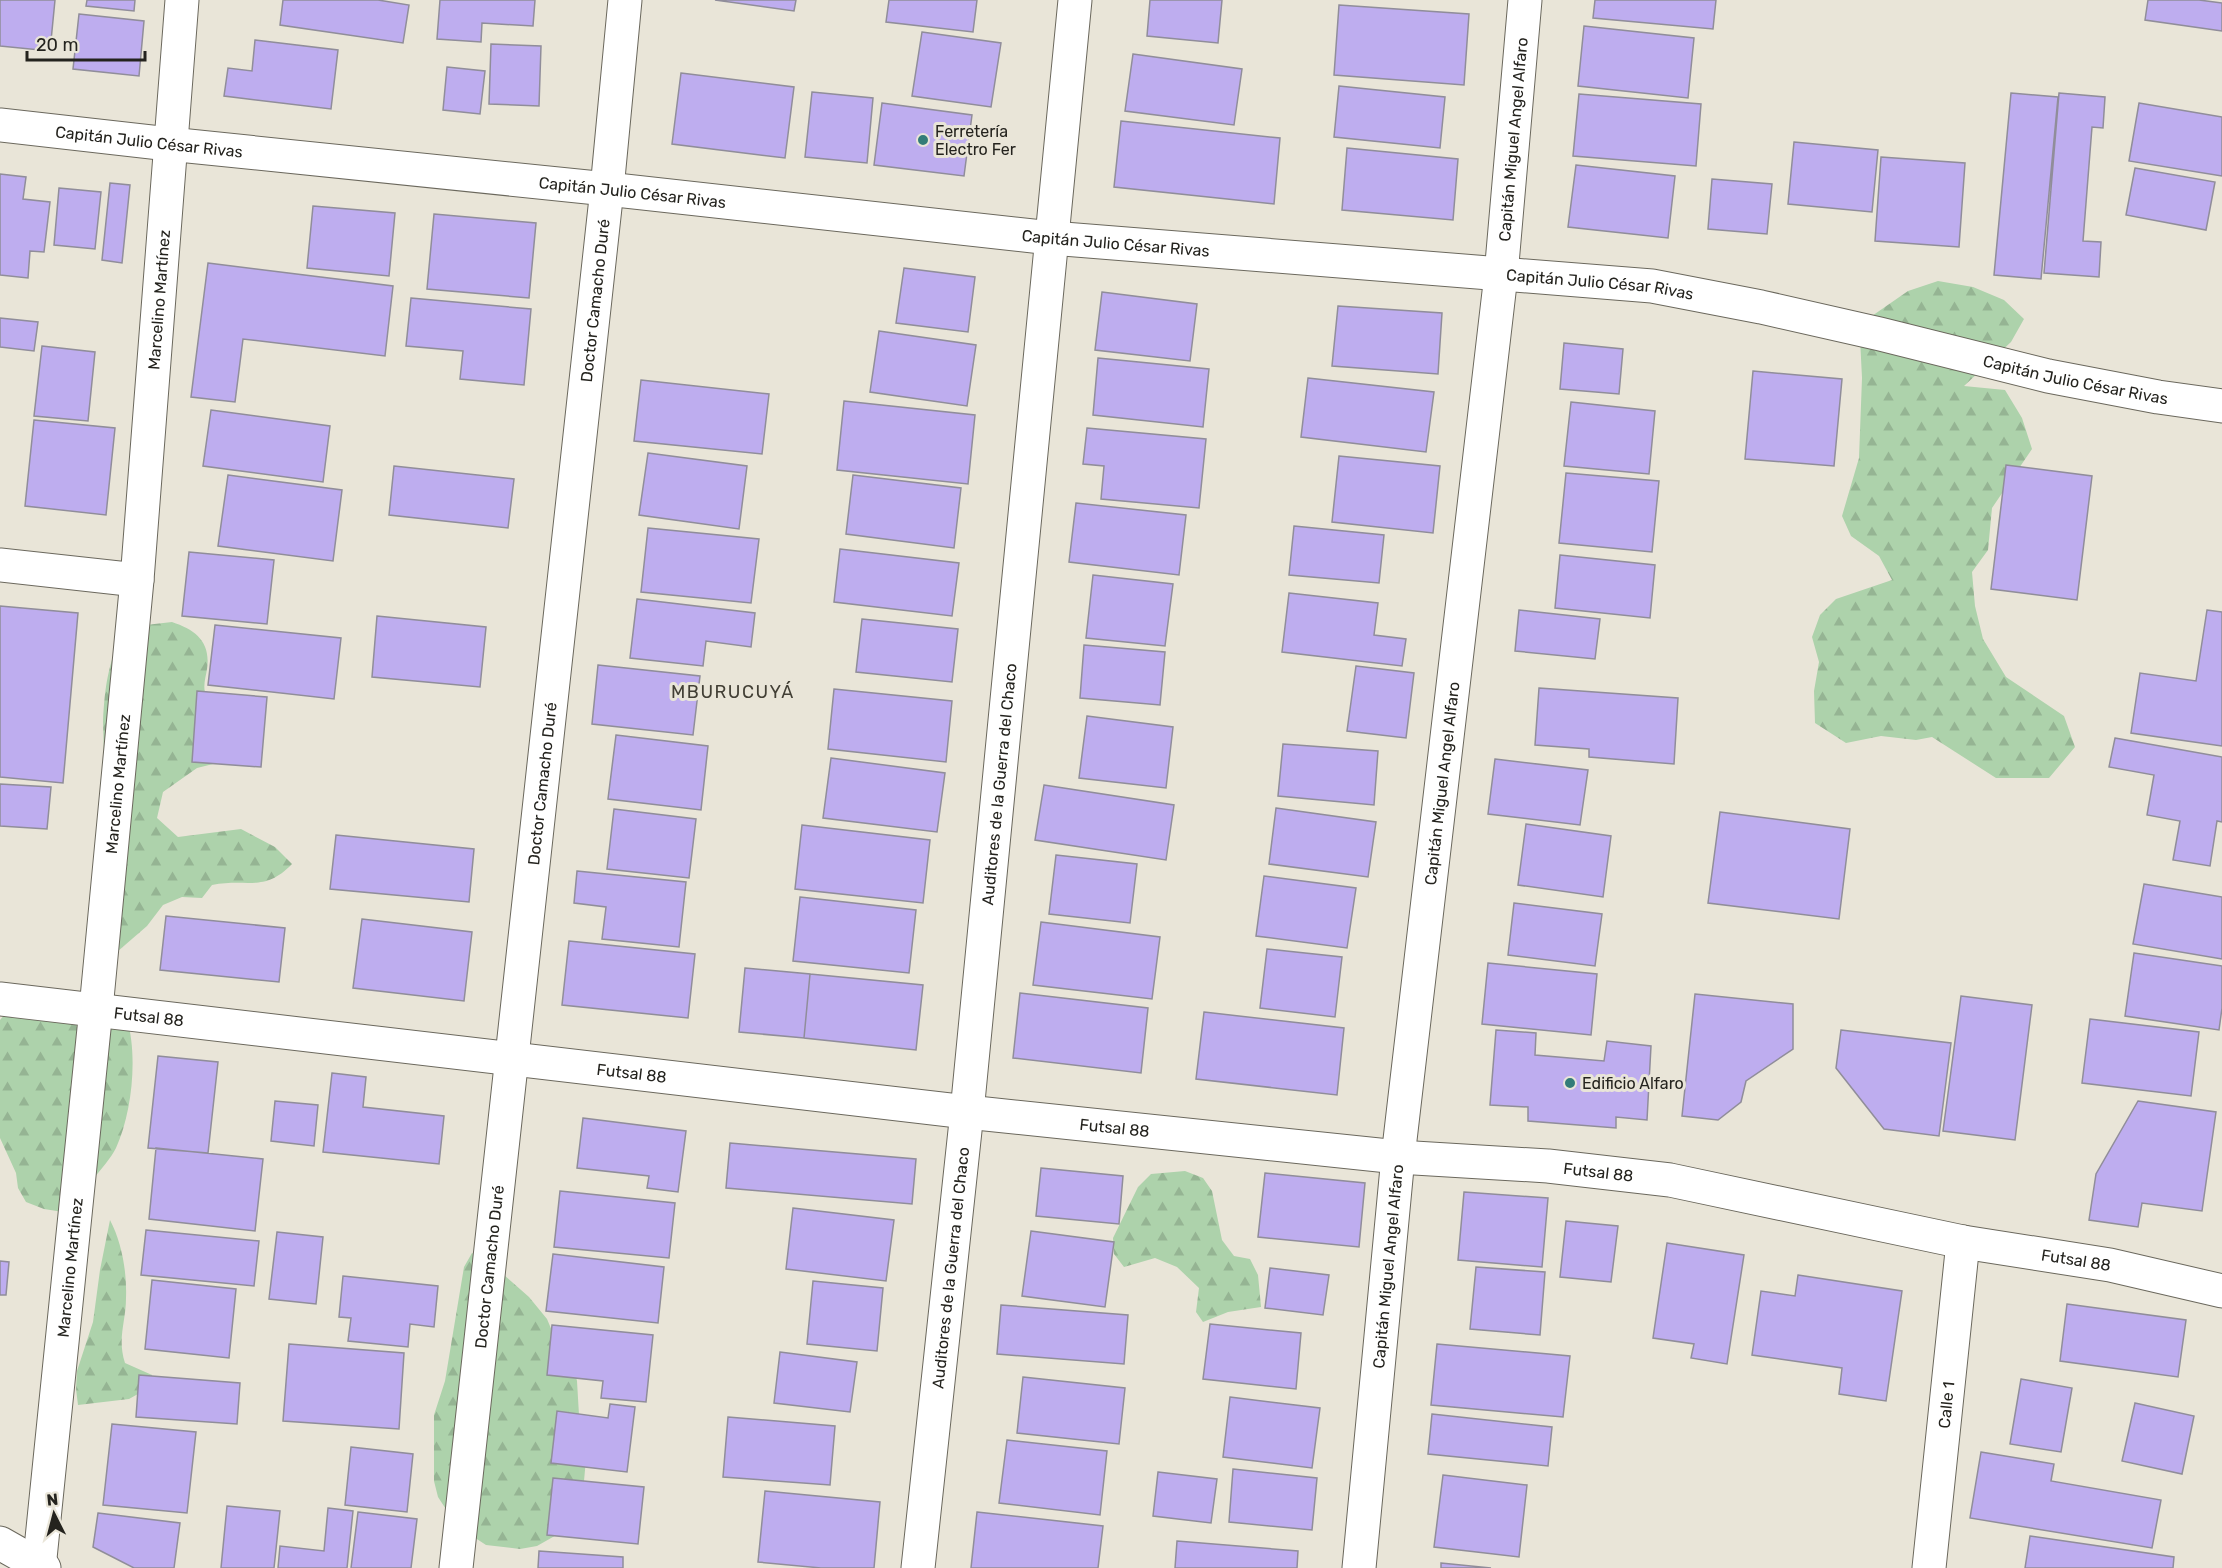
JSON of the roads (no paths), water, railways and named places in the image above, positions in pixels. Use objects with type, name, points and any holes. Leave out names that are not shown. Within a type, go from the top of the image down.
[{"type":"street","name":"Marcelino Martínez","points":[[40,1567],[137,580],[169,144],[182,0]]},
{"type":"street","name":"Doctor Camacho Duré","points":[[456,1568],[607,189],[625,0]]},
{"type":"street","name":"Auditores de la Guerra del Chaco","points":[[918,1568],[967,1112],[1075,0]]},
{"type":"street","name":"Capitán Miguel Angel Alfaro","points":[[1359,1568],[1398,1157],[1501,275],[1525,0]]},
{"type":"street","name":"Capitán Julio César Rivas","points":[[0,125],[1051,238],[1663,288],[1761,307],[2048,376],[2158,397],[2222,406]]},
{"type":"street","points":[[0,565],[137,580]]},
{"type":"street","name":"Futsal 88","points":[[0,999],[967,1112],[1398,1157],[1548,1166],[1670,1180],[1963,1242],[2109,1265],[2222,1291]]},
{"type":"street","name":"Calle 1","points":[[1929,1568],[1963,1242]]},
{"type":"street","points":[[0,1543],[40,1567]]},
{"type":"place","name":"Ferretería Electro Fer","points":[[923,140]]},
{"type":"place","name":"Edificio Alfaro","points":[[1570,1083]]},
{"type":"district","name":"MBURUCUYÁ","points":[[733,692]]}]
